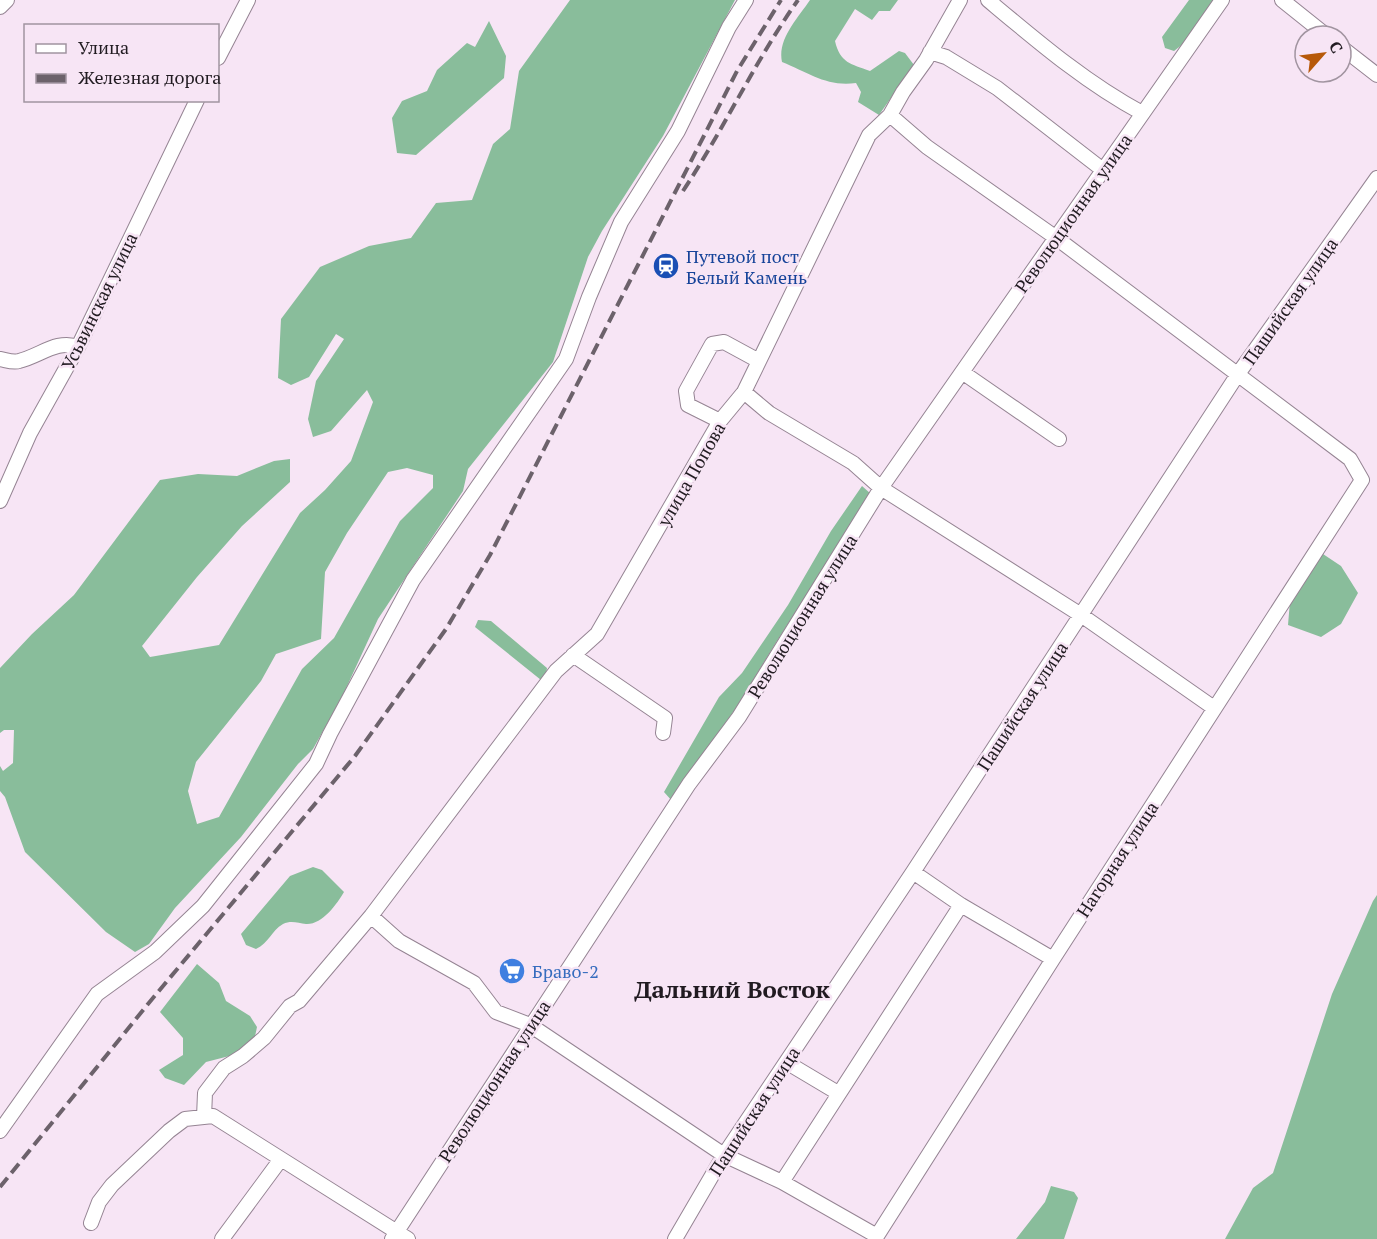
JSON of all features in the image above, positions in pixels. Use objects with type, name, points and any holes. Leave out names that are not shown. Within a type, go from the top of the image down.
[{"type":"street","points":[[0,7],[7,0]]},
{"type":"street","points":[[219,56],[248,0]]},
{"type":"street","points":[[0,1131],[98,994],[155,952],[203,906],[316,764],[413,580],[566,359],[621,222],[678,131],[729,27],[746,0]]},
{"type":"street","name":"улица Попова","points":[[204,1117],[205,1093],[224,1068],[264,1038],[290,1006],[299,1001],[371,916],[556,671],[597,634],[720,422],[744,392],[869,135],[891,115],[960,0]]},
{"type":"street","points":[[988,0],[1040,44],[1114,98],[1142,113]]},
{"type":"street","name":"Революционная улица","points":[[398,1237],[530,1025],[689,784],[739,717],[881,488],[1222,0]]},
{"type":"street","points":[[1282,0],[1312,24]]},
{"type":"street","points":[[930,52],[946,57],[997,88],[1103,170]]},
{"type":"street","points":[[1353,56],[1377,75]]},
{"type":"street","name":"Усьвинская улица","points":[[0,501],[30,433],[78,347],[196,102]]},
{"type":"street","points":[[891,115],[927,147],[1056,237],[1238,374]]},
{"type":"street","name":"Пашийская улица","points":[[678,1238],[724,1155],[913,872],[1238,374],[1377,178]]},
{"type":"street","points":[[720,422],[688,405],[686,391],[712,344],[724,342],[759,361]]},
{"type":"street","points":[[0,359],[17,362],[68,343],[78,347]]},
{"type":"street","points":[[962,372],[1059,439]]},
{"type":"street","name":"Нагорная улица","points":[[876,1238],[1362,480],[1350,459],[1238,374]]},
{"type":"street","points":[[744,392],[769,413],[853,463],[881,488],[1081,615],[1214,708]]},
{"type":"street","points":[[573,655],[665,718],[663,733]]},
{"type":"street","points":[[913,872],[961,905],[1053,959]]},
{"type":"street","points":[[782,1182],[961,905]]},
{"type":"street","points":[[371,916],[399,941],[474,983],[496,1012],[530,1025],[724,1155],[782,1182],[876,1238]]},
{"type":"street","points":[[786,1062],[838,1093]]},
{"type":"street","points":[[92,1223],[99,1202],[112,1185],[145,1154],[185,1119],[213,1116],[398,1237]]},
{"type":"street","points":[[222,1239],[281,1159]]},
{"type":"green space","points":[[570,0],[735,0],[663,136],[588,257],[553,362],[468,469],[463,491],[378,619],[342,697],[313,749],[298,764],[241,837],[175,908],[149,944],[135,952],[106,932],[25,852],[5,797],[0,791],[0,766],[3,771],[13,763],[14,730],[4,730],[0,733],[0,668],[74,595],[160,480],[198,474],[237,476],[274,461],[290,459],[290,482],[242,526],[197,577],[142,646],[150,657],[219,645],[300,513],[351,461],[373,402],[367,390],[331,431],[313,437],[308,419],[316,381],[344,339],[336,334],[309,377],[291,385],[278,378],[281,319],[320,267],[369,246],[411,238],[436,203],[472,200],[493,144],[510,129],[519,71]],"holes":[[[407,468],[433,475],[433,488],[400,521],[334,638],[302,669],[219,817],[197,824],[188,791],[196,762],[261,681],[276,654],[321,639],[325,572],[347,533],[388,472]]]},
{"type":"green space","points":[[810,0],[898,0],[890,11],[879,11],[872,20],[855,9],[835,41],[840,54],[847,62],[870,71],[899,51],[905,53],[914,65],[879,115],[858,102],[861,92],[856,83],[827,81],[782,62],[781,53],[785,37]]},
{"type":"green space","points":[[1189,0],[1214,0],[1183,44],[1174,51],[1165,48],[1162,37]]},
{"type":"green space","points":[[489,21],[506,56],[504,78],[416,155],[397,153],[392,118],[402,101],[427,91],[437,70],[467,43],[475,47]]},
{"type":"green space","points":[[862,486],[871,494],[736,708],[672,801],[664,792],[719,697],[742,673],[788,605],[831,531]]},
{"type":"green space","points":[[1323,554],[1341,566],[1358,593],[1341,624],[1321,637],[1288,625],[1290,601]]},
{"type":"green space","points":[[478,620],[491,621],[547,668],[546,675],[541,680],[475,627]]},
{"type":"green space","points":[[313,867],[322,870],[344,892],[333,908],[318,921],[312,923],[283,924],[256,949],[246,945],[241,934],[290,876]]},
{"type":"green space","points":[[1377,895],[1377,1239],[1225,1239],[1253,1188],[1273,1173],[1332,994]]},
{"type":"green space","points":[[197,964],[219,983],[226,1001],[250,1016],[257,1027],[254,1041],[241,1053],[206,1062],[184,1085],[165,1078],[159,1070],[183,1055],[183,1038],[160,1012]]},
{"type":"green space","points":[[1051,1186],[1074,1192],[1078,1198],[1064,1239],[1016,1239],[1045,1202]]},
{"type":"railway","points":[[0,1187],[148,1004],[355,756],[446,629],[490,555],[737,71],[781,0]]},
{"type":"railway","points":[[683,191],[782,23],[798,0]]},
{"type":"place","name":"Путевой пост Белый Камень","points":[[666,266]]},
{"type":"place","name":"Браво-2","points":[[512,971]]},
{"type":"district","name":"Дальний Восток","points":[[732,989]]}]
